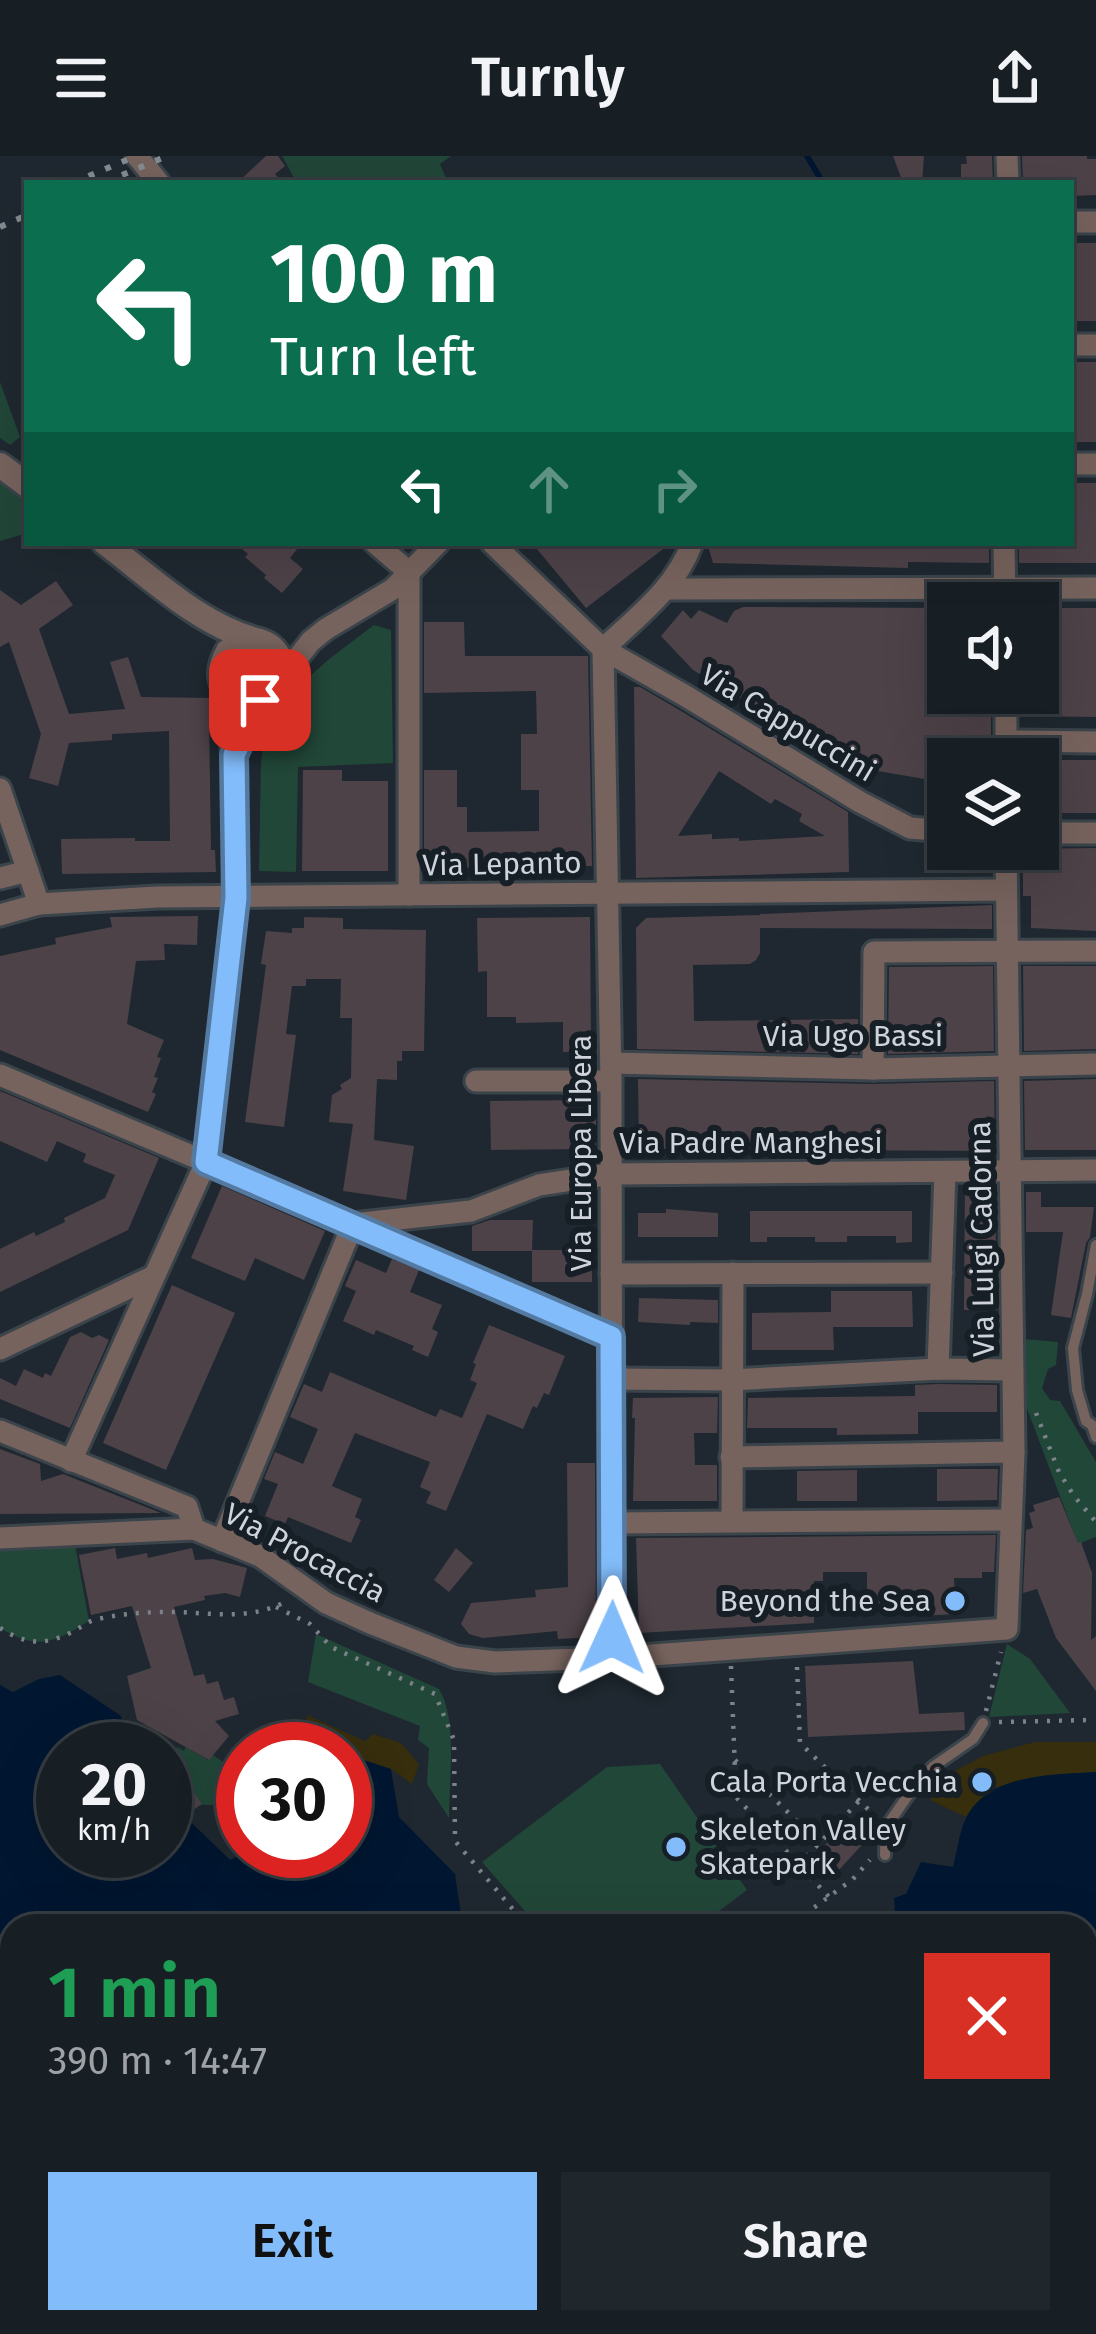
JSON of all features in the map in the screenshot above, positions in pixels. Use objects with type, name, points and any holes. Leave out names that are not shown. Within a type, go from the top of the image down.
[{"type":"street","points":[[137,156],[157,180]]},
{"type":"street","points":[[109,546],[226,631],[277,653],[281,679]]},
{"type":"street","points":[[379,546],[410,572]]},
{"type":"street","points":[[71,1460],[206,1162],[236,898],[234,755],[223,660],[236,644],[295,640],[326,629],[393,589],[435,546]]},
{"type":"street","name":"Via Cappuccini","points":[[495,546],[603,649],[860,802],[910,828],[927,829]]},
{"type":"street","points":[[603,649],[667,589],[691,546]]},
{"type":"street","points":[[1004,546],[1005,582]]},
{"type":"street","points":[[409,895],[410,572]]},
{"type":"street","points":[[1059,591],[1096,588]]},
{"type":"street","points":[[667,589],[927,594]]},
{"type":"street","points":[[170,593],[212,638],[223,660]]},
{"type":"street","points":[[234,755],[260,700],[277,689],[302,651],[326,629]]},
{"type":"street","name":"Via Europa Libera","points":[[603,649],[611,1072],[612,1658]]},
{"type":"street","points":[[229,692],[241,699],[260,700]]},
{"type":"street","points":[[1059,745],[1096,742]]},
{"type":"street","points":[[0,788],[5,818],[39,904]]},
{"type":"street","points":[[1059,833],[1096,833]]},
{"type":"street","name":"Via Luigi Cadorna","points":[[1006,870],[1014,1452],[1007,1629]]},
{"type":"street","points":[[0,878],[28,872]]},
{"type":"street","name":"Via Lepanto","points":[[0,915],[39,904],[157,897],[1006,890]]},
{"type":"street","points":[[873,1069],[874,952],[1096,951]]},
{"type":"street","name":"Via Ugo Bassi","points":[[476,1081],[611,1072],[1096,1064]]},
{"type":"street","points":[[0,1076],[611,1337]]},
{"type":"street","name":"Via Padre Manghesi","points":[[353,1224],[471,1210],[538,1185],[610,1174],[1096,1170]]},
{"type":"street","points":[[938,1369],[945,1172]]},
{"type":"street","points":[[222,1541],[353,1224]]},
{"type":"street","points":[[611,1274],[942,1273]]},
{"type":"street","points":[[732,1521],[733,1274]]},
{"type":"street","points":[[0,1349],[154,1276]]},
{"type":"street","points":[[611,1379],[731,1380],[938,1369],[1013,1370]]},
{"type":"street","points":[[0,1431],[187,1507],[194,1529]]},
{"type":"street","points":[[731,1456],[1014,1452]]},
{"type":"street","points":[[613,1523],[1010,1520]]},
{"type":"street","name":"Via Procaccia","points":[[0,1538],[194,1529],[260,1556],[326,1603],[456,1657],[495,1662],[1007,1629]]},
{"type":"lane","points":[[1096,1245],[1073,1348],[1077,1390],[1096,1437]]},
{"type":"lane","points":[[885,1849],[886,1827],[916,1784],[973,1739],[983,1723]]},
{"type":"path","points":[[1032,1396],[1059,1472],[1096,1522]]},
{"type":"path","points":[[0,1628],[38,1644],[89,1621],[132,1614],[236,1616],[276,1607],[310,1624],[331,1647],[435,1694],[454,1740],[455,1841],[517,1914]]},
{"type":"path","points":[[1007,1629],[983,1723],[1090,1720]]},
{"type":"path","points":[[796,1643],[800,1744],[886,1827]]},
{"type":"path","points":[[730,1648],[736,1797],[829,1897]]},
{"type":"path","points":[[735,1760],[820,1844]]},
{"type":"path","points":[[800,1865],[859,1801]]},
{"type":"path","points":[[806,1914],[853,1880],[885,1849]]},
{"type":"green space","points":[[282,156],[451,156],[440,164],[447,180],[295,180]]},
{"type":"green space","points":[[0,382],[20,437],[10,445],[0,438]]},
{"type":"green space","points":[[0,481],[24,500],[24,534],[0,541]]},
{"type":"green space","points":[[374,625],[391,630],[393,763],[298,767],[296,872],[259,871],[261,760],[265,734],[278,705]]},
{"type":"green space","points":[[1024,1339],[1058,1342],[1056,1365],[1048,1369],[1042,1388],[1050,1400],[1060,1401],[1096,1462],[1096,1537],[1078,1544],[1023,1398]]},
{"type":"green space","points":[[75,1545],[89,1621],[65,1635],[35,1642],[0,1628],[0,1551]]},
{"type":"green space","points":[[316,1634],[439,1689],[451,1734],[449,1818],[427,1784],[429,1748],[418,1740],[420,1726],[308,1682]]},
{"type":"green space","points":[[1007,1644],[1030,1659],[1070,1713],[989,1717]]},
{"type":"green space","points":[[192,1751],[208,1760],[216,1757],[216,1805],[193,1805]]},
{"type":"green space","points":[[660,1764],[747,1890],[715,1914],[528,1914],[482,1862],[607,1767]]},
{"type":"sand","points":[[373,1734],[401,1743],[419,1764],[412,1784],[372,1763]]},
{"type":"sand","name":"Cala Porta Vecchia","points":[[1035,1742],[1096,1742],[1096,1772],[1047,1775],[993,1788],[966,1817],[930,1800],[949,1774],[983,1756]]},
{"type":"water","points":[[60,1675],[121,1716],[122,1722],[36,1722],[36,1878],[192,1878],[192,1823],[216,1846],[216,1878],[372,1878],[372,1763],[391,1769],[399,1817],[455,1874],[461,1914],[0,1914],[0,1685],[13,1692]]},
{"type":"water","points":[[1096,1772],[1096,1914],[895,1914],[894,1898],[906,1894],[921,1862],[953,1867],[965,1820],[975,1805],[1005,1785]]},
{"type":"building","points":[[266,156],[278,156],[285,166],[275,174],[280,180],[240,180]]},
{"type":"building","points":[[893,156],[924,156],[922,180],[902,180]]},
{"type":"building","points":[[966,156],[992,156],[993,180],[961,180],[961,164],[967,164]]},
{"type":"building","points":[[1022,156],[1096,159],[1096,195],[1074,196],[1074,180],[1023,180]]},
{"type":"building","points":[[1074,243],[1096,243],[1096,321],[1074,321]]},
{"type":"building","points":[[1074,362],[1096,362],[1096,442],[1074,442]]},
{"type":"building","points":[[1074,483],[1096,483],[1096,563],[1019,563],[1019,546],[1074,546]]},
{"type":"building","points":[[239,546],[300,546],[290,558],[303,569],[282,593],[245,557],[248,554]]},
{"type":"building","points":[[534,546],[667,546],[586,608]]},
{"type":"building","points":[[708,546],[989,546],[989,563],[908,562],[908,568],[713,563]]},
{"type":"building","points":[[56,581],[73,605],[39,629],[69,714],[125,709],[110,662],[128,657],[141,697],[213,698],[213,718],[209,718],[211,850],[215,850],[216,872],[62,874],[61,839],[170,841],[169,731],[112,734],[112,740],[69,743],[58,786],[29,778],[41,734],[9,642],[0,647],[0,590],[21,605]]},
{"type":"building","points":[[743,607],[927,608],[927,714],[991,714],[991,738],[927,738],[927,779],[860,768],[693,670],[661,636],[683,610],[691,619],[699,610],[727,623]]},
{"type":"building","points":[[1059,608],[1096,608],[1096,717],[1021,716],[1059,714]]},
{"type":"building","points":[[424,622],[464,622],[465,656],[588,656],[592,866],[424,868],[424,770],[457,770],[457,807],[467,807],[467,832],[539,831],[539,790],[521,790],[521,734],[537,734],[536,691],[424,693]]},
{"type":"building","points":[[634,687],[848,812],[849,872],[636,878]],"holes":[[[719,771],[771,804],[775,799],[802,814],[799,821],[825,836],[739,841],[712,839],[712,834],[678,836]]]},
{"type":"building","points":[[1059,760],[1096,760],[1096,813],[1059,813]]},
{"type":"building","points":[[303,770],[342,770],[342,781],[388,781],[388,871],[302,871]]},
{"type":"building","points":[[1096,848],[1096,931],[1031,928],[1031,896],[1023,896],[1023,870],[1059,870],[1059,849]]},
{"type":"building","points":[[992,905],[992,929],[760,928],[760,914]]},
{"type":"building","points":[[760,915],[756,960],[693,965],[694,1021],[858,1019],[858,1054],[637,1049],[636,928],[646,918]]},
{"type":"building","points":[[198,916],[197,945],[164,944],[165,960],[136,961],[127,1024],[164,1040],[154,1077],[158,1078],[152,1092],[156,1094],[148,1112],[0,1050],[0,956],[56,944],[55,938],[112,927],[110,917]]},
{"type":"building","points":[[304,917],[343,918],[343,929],[426,930],[424,1051],[402,1051],[397,1080],[377,1079],[374,1140],[414,1146],[406,1200],[343,1191],[353,1124],[329,1122],[332,1095],[351,1078],[352,1018],[340,1018],[341,979],[306,979],[306,986],[292,986],[286,1034],[296,1035],[284,1127],[245,1122],[266,965],[261,964],[266,931],[292,933],[292,928],[304,928]]},
{"type":"building","points":[[590,917],[591,1051],[563,1052],[563,1022],[516,1023],[516,1017],[487,1017],[487,971],[478,972],[477,918]]},
{"type":"building","points":[[993,966],[994,1051],[888,1054],[889,967]]},
{"type":"building","points":[[1023,966],[1096,966],[1096,1049],[1024,1051]]},
{"type":"building","points":[[638,1079],[873,1084],[994,1081],[995,1151],[639,1149]]},
{"type":"building","points":[[1096,1079],[1096,1150],[1025,1150],[1024,1081]]},
{"type":"building","points":[[0,1091],[159,1158],[128,1230],[0,1292],[0,1249],[65,1222],[64,1218],[105,1198],[115,1175],[83,1162],[86,1154],[57,1141],[47,1162],[0,1141]]},
{"type":"building","points":[[596,1100],[596,1149],[491,1150],[490,1101]]},
{"type":"building","points":[[222,1186],[325,1231],[304,1280],[255,1258],[245,1281],[191,1258]]},
{"type":"building","points":[[965,1186],[995,1186],[997,1310],[964,1310]]},
{"type":"building","points":[[1026,1192],[1041,1192],[1041,1207],[1094,1207],[1071,1318],[1051,1315],[1063,1232],[1026,1232]]},
{"type":"building","points":[[666,1209],[718,1213],[718,1237],[638,1237],[638,1213],[666,1213]]},
{"type":"building","points":[[750,1211],[912,1211],[912,1242],[896,1243],[896,1236],[847,1236],[847,1242],[767,1237],[767,1242],[750,1242]]},
{"type":"building","points":[[490,1220],[533,1220],[532,1250],[592,1250],[592,1282],[532,1282],[532,1251],[472,1251],[472,1226]]},
{"type":"building","points":[[392,1259],[419,1270],[410,1292],[442,1305],[428,1357],[412,1350],[414,1346],[343,1321],[356,1291],[345,1286],[356,1260],[386,1273]]},
{"type":"building","points":[[172,1285],[235,1313],[166,1470],[103,1443]]},
{"type":"building","points":[[831,1291],[912,1291],[913,1327],[833,1327],[834,1350],[752,1350],[752,1313],[831,1312]]},
{"type":"building","points":[[639,1298],[718,1300],[718,1323],[638,1322]]},
{"type":"building","points":[[489,1325],[565,1356],[549,1395],[544,1393],[537,1408],[533,1406],[523,1429],[487,1414],[446,1511],[426,1503],[431,1492],[420,1487],[430,1462],[355,1433],[332,1486],[362,1499],[355,1517],[361,1520],[351,1543],[288,1517],[285,1524],[265,1516],[278,1484],[264,1479],[275,1452],[303,1464],[318,1429],[290,1417],[304,1384],[322,1392],[330,1372],[436,1417],[440,1409],[462,1418],[477,1383],[470,1380],[473,1363]]},
{"type":"building","points":[[81,1332],[109,1340],[70,1428],[0,1399],[0,1378],[16,1386],[24,1369],[43,1378],[45,1373],[51,1376],[70,1337]]},
{"type":"building","points":[[915,1385],[997,1385],[997,1412],[918,1412],[918,1434],[837,1435],[837,1428],[747,1428],[748,1398],[915,1396]]},
{"type":"building","points":[[718,1397],[717,1433],[694,1433],[695,1465],[717,1465],[717,1501],[633,1501],[633,1398]]},
{"type":"building","points":[[0,1449],[40,1464],[41,1481],[63,1474],[161,1513],[0,1514]]},
{"type":"building","points":[[567,1463],[595,1463],[596,1637],[558,1639],[557,1631],[483,1638],[469,1634],[461,1624],[471,1603],[536,1597],[535,1590],[568,1587]]},
{"type":"building","points":[[937,1469],[998,1469],[997,1500],[937,1501]]},
{"type":"building","points":[[857,1470],[857,1501],[797,1501],[797,1471]]},
{"type":"building","points":[[1059,1497],[1092,1573],[1096,1691],[1056,1638],[1037,1589],[1023,1593],[1026,1530],[1033,1528],[1029,1513],[1035,1511],[1033,1505]]},
{"type":"building","points":[[996,1535],[994,1572],[982,1572],[982,1578],[954,1578],[956,1614],[921,1616],[920,1604],[867,1605],[867,1572],[823,1572],[823,1581],[814,1581],[814,1623],[639,1633],[636,1538]]},
{"type":"building","points":[[115,1548],[117,1559],[147,1553],[148,1558],[192,1548],[195,1560],[213,1559],[247,1568],[240,1597],[204,1596],[205,1600],[174,1607],[194,1676],[204,1674],[207,1684],[218,1681],[224,1700],[234,1697],[239,1714],[215,1721],[216,1752],[209,1760],[192,1751],[192,1722],[137,1720],[127,1676],[151,1668],[132,1606],[91,1615],[79,1555]]},
{"type":"building","points":[[456,1548],[473,1563],[449,1592],[434,1580]]},
{"type":"building","points":[[913,1661],[919,1714],[964,1712],[965,1730],[808,1737],[805,1666]]},
{"type":"building","points":[[192,1789],[202,1804],[192,1809]]},
{"type":"building","points":[[850,1818],[870,1836],[838,1871],[818,1853]]},
{"type":"waterway","points":[[807,156],[821,180]]},
{"type":"railway","points":[[79,180],[136,156]]},
{"type":"railway","points":[[122,175],[167,156]]},
{"type":"railway","points":[[0,227],[24,216]]},
{"type":"place","name":"Beyond the Sea","points":[[955,1601]]},
{"type":"place","name":"Cala Porta Vecchia","points":[[982,1782]]},
{"type":"place","name":"Skeleton Valley Skatepark","points":[[676,1847]]},
{"type":"route","points":[[260,700],[234,755],[236,898],[206,1162],[611,1337],[612,1638]]}]
